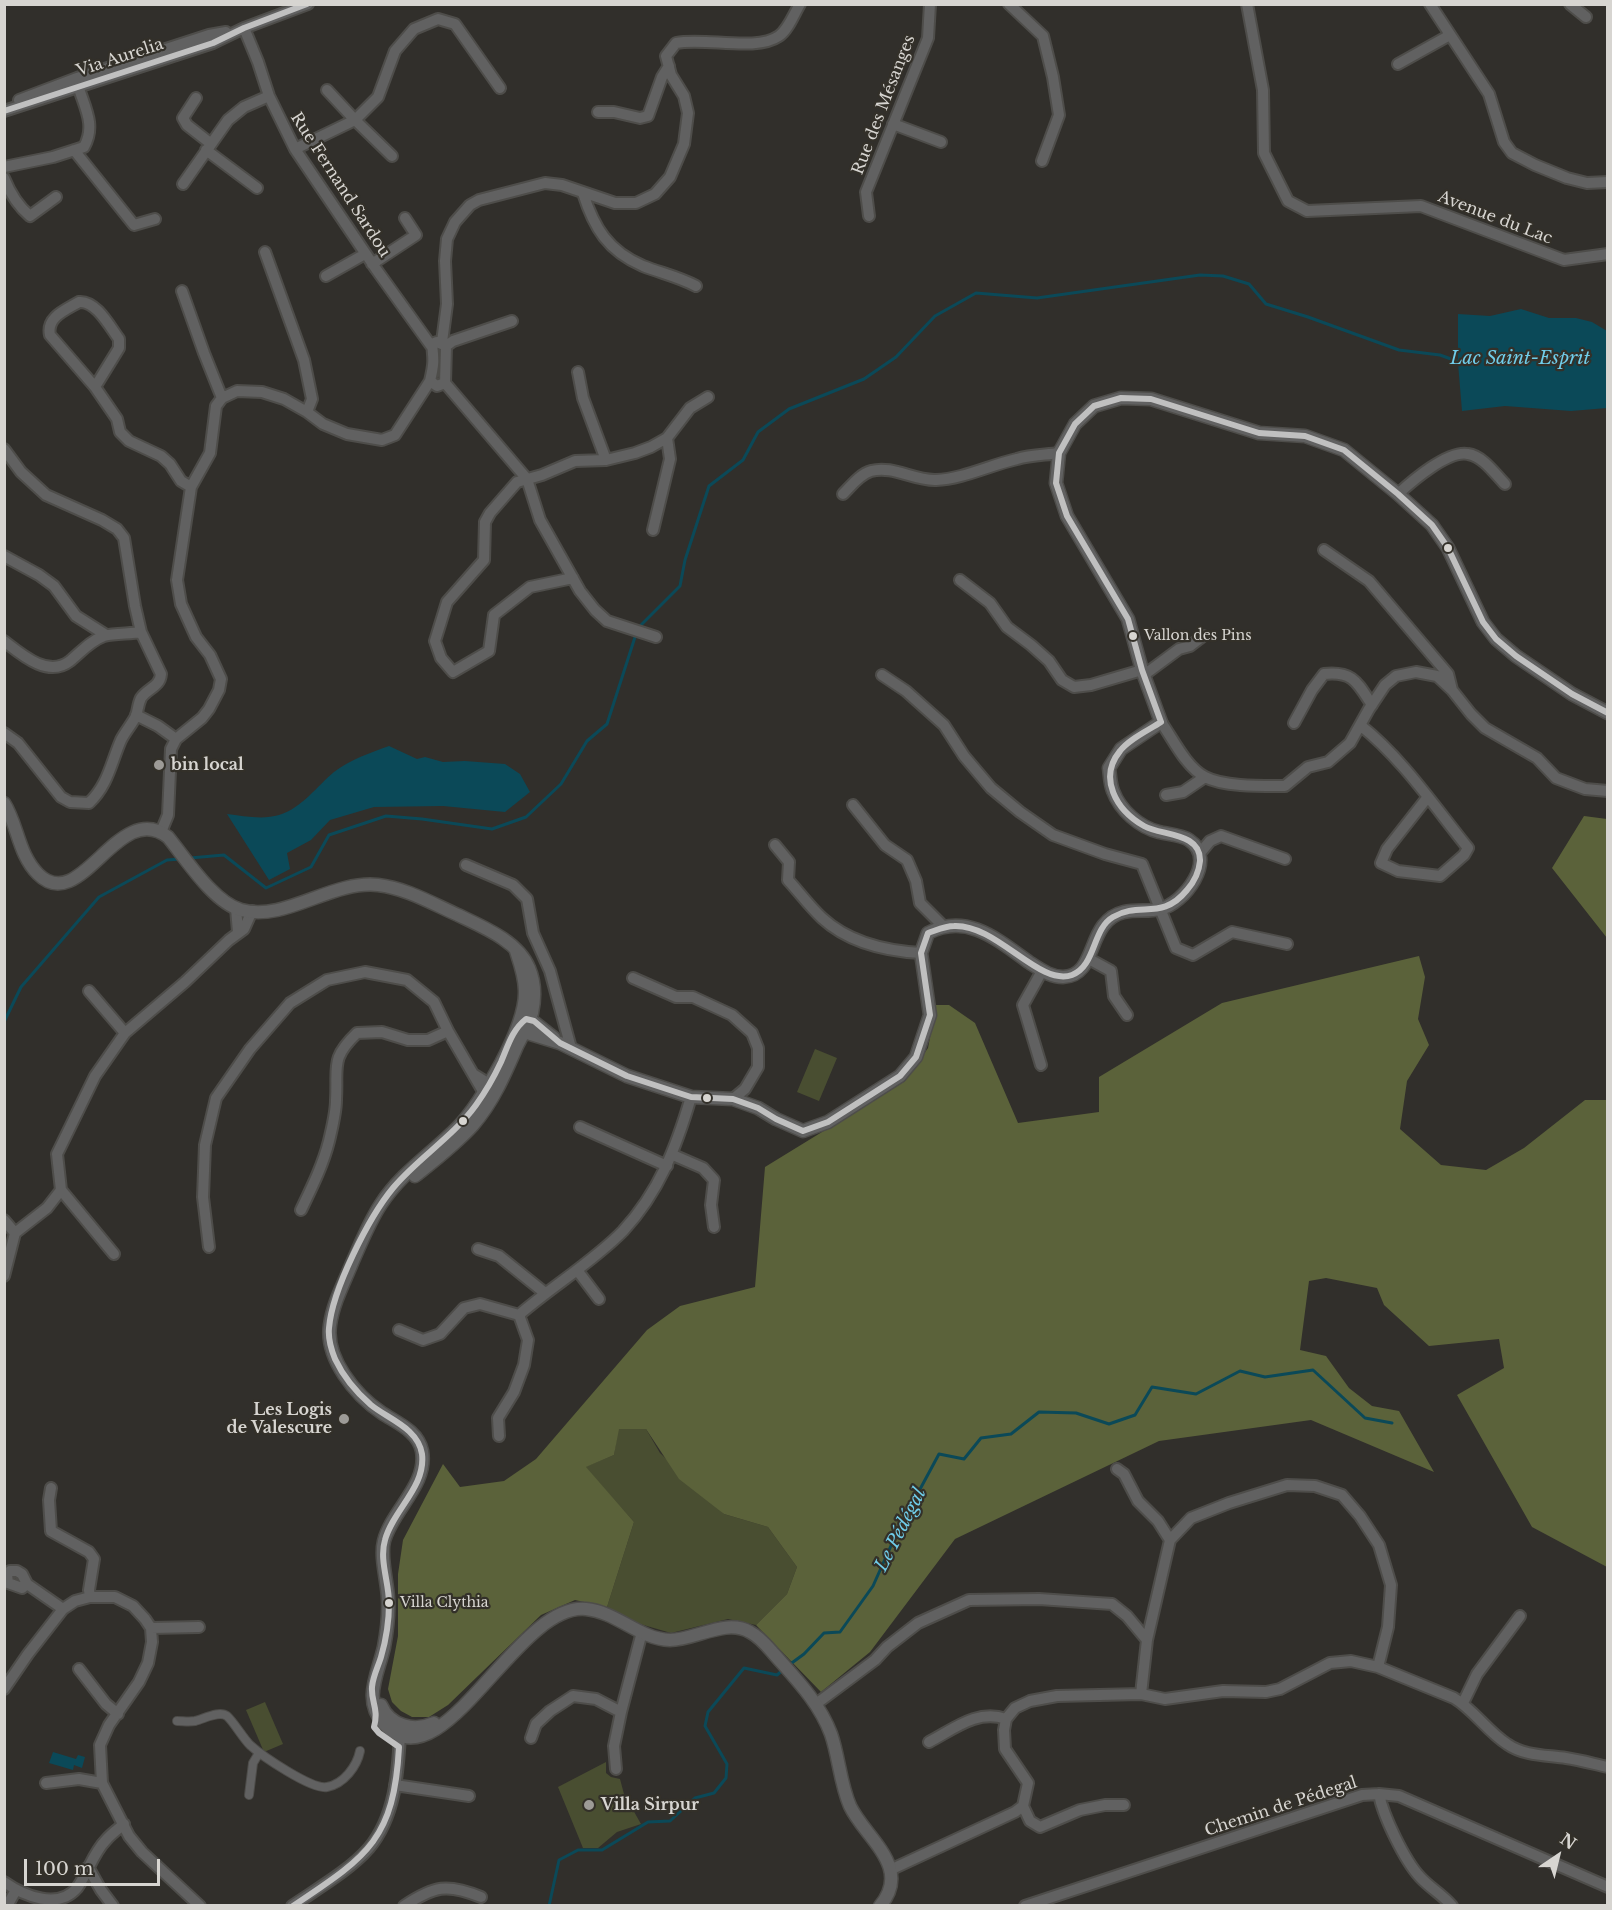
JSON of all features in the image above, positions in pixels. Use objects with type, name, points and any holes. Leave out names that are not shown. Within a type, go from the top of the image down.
[{"type":"street","name":"Via Aurelia","points":[[4,106],[202,46],[308,4]]},
{"type":"street","points":[[165,834],[170,789],[171,748],[176,739],[209,709],[222,679],[210,655],[196,637],[181,604],[177,580],[192,487],[210,453],[216,406],[222,398],[237,391],[262,392],[284,399],[323,424],[347,434],[382,440],[395,435],[430,381],[434,369],[447,304],[446,250],[450,229],[462,212],[479,200],[545,183],[562,185],[615,203],[636,203],[655,194],[670,177],[684,144],[688,113],[684,96],[671,75],[666,56],[676,43],[692,40],[761,44],[780,36],[800,4]]},
{"type":"street","name":"Rue des Mésanges","points":[[868,216],[866,192],[928,38],[930,4]]},
{"type":"street","points":[[1010,4],[1043,36],[1053,77],[1059,114],[1042,161]]},
{"type":"street","name":"Avenue du Lac","points":[[1247,4],[1263,90],[1264,153],[1288,201],[1307,211],[1421,207],[1564,260],[1608,254]]},
{"type":"street","points":[[1430,4],[1489,94],[1504,142],[1512,153],[1567,178],[1587,183],[1608,182]]},
{"type":"street","points":[[1570,4],[1586,17]]},
{"type":"street","points":[[296,149],[355,120],[378,97],[395,51],[414,29],[438,19],[455,24],[500,88]]},
{"type":"street","name":"Rue Fernand Sardou","points":[[244,28],[269,96],[296,149],[372,264],[440,345]]},
{"type":"street","points":[[1398,64],[1450,35]]},
{"type":"street","points":[[598,112],[614,112],[640,118],[648,116],[662,77],[669,66]]},
{"type":"street","name":"Via Aurelia","points":[[4,111],[78,83]]},
{"type":"street","points":[[4,167],[53,157],[84,147],[90,137],[91,123],[78,83]]},
{"type":"street","points":[[327,90],[392,156]]},
{"type":"street","points":[[183,184],[228,120],[244,107],[269,96]]},
{"type":"street","points":[[196,98],[183,118],[187,125],[208,147],[257,188]]},
{"type":"street","points":[[893,124],[941,142]]},
{"type":"street","points":[[74,150],[134,225],[155,219]]},
{"type":"street","points":[[4,178],[15,199],[30,216],[56,197]]},
{"type":"street","points":[[583,193],[600,234],[616,249],[642,266],[679,277],[696,286]]},
{"type":"street","points":[[372,264],[416,235],[405,218]]},
{"type":"street","points":[[265,252],[304,360],[312,399],[307,412]]},
{"type":"street","points":[[326,276],[365,254]]},
{"type":"street","points":[[182,291],[222,398]]},
{"type":"street","points":[[95,387],[119,348],[119,339],[93,305],[84,301],[50,321],[48,327],[50,334],[95,387],[117,419],[120,432],[129,441],[161,456],[170,464],[181,481],[192,487]]},
{"type":"street","points":[[440,345],[512,321]]},
{"type":"street","points":[[440,345],[445,383],[527,479],[540,520],[573,578],[595,610],[607,621],[656,637]]},
{"type":"street","points":[[578,372],[583,398],[606,460]]},
{"type":"street","points":[[430,381],[437,386],[445,383]]},
{"type":"street","points":[[573,578],[530,587],[494,615],[489,651],[478,658],[453,672],[441,658],[435,641],[447,602],[484,560],[485,522],[517,482],[542,475],[575,461],[606,460],[635,453],[667,438],[690,408],[708,397]]},
{"type":"street","points":[[1608,713],[1572,694],[1516,656],[1496,639],[1483,621],[1448,548],[1431,525],[1398,494],[1344,450],[1305,436],[1259,432],[1151,399],[1121,398],[1094,406],[1075,424],[1059,453],[1056,483],[1066,516],[1128,619],[1143,673],[1161,722],[1189,763],[1205,777],[1230,783],[1285,786],[1308,767],[1328,762],[1350,743],[1385,685],[1396,676],[1416,672],[1437,676],[1485,728],[1537,758],[1556,778],[1585,789],[1608,791]]},
{"type":"street","points":[[653,531],[670,459],[667,438]]},
{"type":"street","points":[[4,449],[21,472],[46,495],[102,520],[117,529],[124,538],[141,632],[161,674],[156,686],[147,691],[142,698],[136,716],[120,741],[105,784],[89,803],[70,802],[61,797],[18,743],[4,733]]},
{"type":"street","points":[[843,495],[862,475],[873,471],[888,470],[920,479],[936,480],[961,476],[1019,458],[1059,453]]},
{"type":"street","points":[[1398,494],[1416,478],[1451,456],[1468,454],[1482,461],[1505,484]]},
{"type":"street","points":[[1324,550],[1369,580],[1448,674],[1452,690]]},
{"type":"street","points":[[4,556],[54,586],[76,616],[106,635]]},
{"type":"street","points":[[960,580],[990,603],[1007,627],[1049,661],[1062,681],[1074,687],[1143,673],[1203,636]]},
{"type":"street","points":[[4,641],[34,661],[50,668],[61,666],[106,635],[141,632]]},
{"type":"street","points":[[1294,723],[1312,690],[1324,674],[1341,672],[1356,681],[1372,705]]},
{"type":"street","points":[[882,675],[906,691],[944,724],[964,756],[991,788],[1020,812],[1053,835],[1105,854],[1142,864],[1176,948],[1193,956],[1232,932],[1287,944]]},
{"type":"street","points":[[136,716],[146,719],[176,739]]},
{"type":"street","points":[[522,1023],[627,1076],[691,1098],[733,1099],[758,1108],[803,1131],[828,1122],[900,1076],[916,1058],[930,1015],[921,953],[928,933],[942,925],[955,924],[978,929],[1042,971],[1066,977],[1079,970],[1089,958],[1098,931],[1114,914],[1137,909],[1162,909],[1187,892],[1201,866],[1200,853],[1189,840],[1149,829],[1129,816],[1113,790],[1109,768],[1121,749],[1161,722]]},
{"type":"street","points":[[1360,724],[1380,741],[1427,798],[1467,848],[1464,855],[1440,876],[1398,871],[1381,863],[1387,849],[1427,798]]},
{"type":"street","points":[[1166,795],[1183,792],[1205,777]]},
{"type":"street","points":[[4,803],[26,858],[39,875],[56,882],[68,881],[89,869],[128,833],[152,829],[165,834],[213,891],[236,908],[273,911],[340,888],[357,884],[379,885],[420,898],[479,925],[501,937],[516,951],[526,990],[522,1023],[475,1122],[391,1201],[379,1221],[339,1314],[337,1335],[339,1346],[353,1374],[377,1400],[417,1427],[427,1439],[430,1453],[429,1469],[422,1488],[395,1530],[386,1566]]},
{"type":"street","points":[[853,805],[885,845],[907,861],[916,881],[920,903],[942,925]]},
{"type":"street","points":[[1200,853],[1210,841],[1221,836],[1286,859]]},
{"type":"street","points":[[775,845],[789,862],[788,880],[823,919],[858,942],[893,952],[921,953]]},
{"type":"street","points":[[466,865],[513,885],[527,899],[533,933],[550,971],[565,1045]]},
{"type":"street","points":[[236,908],[238,932]]},
{"type":"street","points":[[114,1254],[61,1190],[57,1154],[95,1076],[124,1033],[244,929],[252,911]]},
{"type":"street","points":[[1089,958],[1111,970],[1114,996],[1127,1015]]},
{"type":"street","points":[[1041,1065],[1023,1005],[1042,971]]},
{"type":"street","points":[[209,1247],[203,1197],[205,1145],[216,1098],[250,1049],[290,1004],[327,980],[365,972],[406,980],[434,1002],[474,1074],[490,1089]]},
{"type":"street","points":[[633,978],[676,998],[693,997],[723,1010],[752,1033],[758,1048],[758,1067],[745,1089],[733,1099]]},
{"type":"street","points":[[89,991],[124,1033]]},
{"type":"street","points":[[301,1210],[319,1172],[329,1141],[336,1101],[335,1069],[342,1047],[357,1033],[382,1032],[408,1040],[428,1040],[448,1030]]},
{"type":"street","points":[[490,1089],[464,1120],[411,1169],[383,1201],[353,1261],[330,1321],[329,1330],[333,1351],[347,1377],[373,1407],[413,1434],[420,1445],[422,1454],[422,1466],[415,1484],[390,1525],[384,1541],[382,1554],[386,1566],[389,1603],[384,1646],[372,1685],[373,1703],[385,1725],[427,1735],[441,1728],[529,1635],[560,1612],[578,1609],[599,1611],[642,1632],[667,1640],[683,1639],[723,1628],[743,1628],[760,1639],[802,1685],[816,1704],[829,1729],[849,1803],[886,1858],[890,1870],[892,1881],[890,1890],[880,1905]]},
{"type":"street","points":[[519,1315],[622,1232],[644,1204],[673,1155],[691,1098]]},
{"type":"street","points":[[580,1126],[667,1166]]},
{"type":"street","points":[[673,1155],[703,1168],[714,1180],[711,1205],[714,1227]]},
{"type":"street","points":[[4,1276],[15,1233],[47,1208],[61,1190]]},
{"type":"street","points":[[4,1220],[15,1233]]},
{"type":"street","points":[[478,1249],[499,1256],[545,1293]]},
{"type":"street","points":[[577,1270],[599,1299]]},
{"type":"street","points":[[399,1330],[423,1340],[440,1334],[464,1308],[480,1304],[519,1315]]},
{"type":"street","points":[[499,1436],[498,1418],[514,1392],[524,1365],[528,1340],[519,1315]]},
{"type":"street","points":[[1117,1469],[1124,1474],[1138,1501],[1158,1521],[1170,1540]]},
{"type":"street","points":[[1141,1694],[1147,1640],[1170,1540],[1191,1518],[1229,1503],[1287,1485],[1315,1486],[1342,1495],[1360,1516],[1379,1545],[1391,1585],[1388,1627],[1378,1667]]},
{"type":"street","points":[[51,1488],[49,1500],[51,1531],[89,1552],[94,1559],[90,1597]]},
{"type":"street","points":[[27,1584],[63,1609]]},
{"type":"street","points":[[4,1689],[63,1609],[75,1601],[90,1597],[115,1597],[133,1606],[151,1628],[152,1642],[148,1663],[140,1682],[109,1725],[100,1745],[102,1783],[107,1798],[129,1836],[142,1852],[200,1905]]},
{"type":"street","points":[[816,1704],[875,1660],[887,1647],[918,1623],[969,1600],[1039,1599],[1112,1604],[1127,1616],[1147,1640]]},
{"type":"street","points":[[1463,1703],[1477,1674],[1520,1616]]},
{"type":"street","points":[[151,1628],[199,1627]]},
{"type":"street","points":[[616,1768],[614,1746],[642,1632]]},
{"type":"street","points":[[1124,1805],[1105,1805],[1080,1810],[1040,1827],[1030,1821],[1023,1806],[1028,1783],[1005,1749],[1006,1719],[1015,1708],[1029,1701],[1057,1696],[1141,1694],[1165,1699],[1223,1691],[1266,1692],[1280,1689],[1330,1663],[1351,1661],[1378,1667],[1463,1703],[1488,1730],[1509,1746],[1535,1755],[1567,1758],[1608,1767]]},
{"type":"street","points":[[80,1670],[106,1704],[118,1714]]},
{"type":"street","points":[[531,1738],[536,1724],[549,1711],[573,1696],[596,1699],[621,1712]]},
{"type":"street","points":[[177,1721],[198,1720],[220,1714],[227,1716],[259,1753],[293,1775],[318,1786],[327,1787],[351,1772],[360,1751]]},
{"type":"street","points":[[929,1742],[978,1717],[989,1715],[1006,1719]]},
{"type":"street","points":[[292,1905],[357,1860],[380,1834],[388,1815],[406,1731]]},
{"type":"street","points":[[249,1795],[253,1762],[259,1753]]},
{"type":"street","points":[[46,1783],[79,1779],[102,1783]]},
{"type":"street","points":[[395,1785],[469,1796]]},
{"type":"street","points":[[1379,1794],[1404,1854],[1420,1877],[1452,1905]]},
{"type":"street","name":"Chemin de Pédegal","points":[[1026,1905],[1362,1795],[1379,1794],[1399,1796],[1608,1887]]},
{"type":"street","points":[[890,1870],[1015,1812],[1023,1806]]},
{"type":"street","points":[[4,1882],[16,1890],[44,1899],[62,1899],[77,1887],[105,1840],[124,1824]]},
{"type":"street","points":[[88,1867],[113,1905]]},
{"type":"street","points":[[404,1905],[438,1888],[465,1891],[481,1897]]},
{"type":"street","points":[[7,1905],[16,1890]]},
{"type":"green space","points":[[1584,816],[1607,819],[1607,938],[1552,868]]},
{"type":"green space","points":[[1419,956],[1425,977],[1418,1019],[1429,1045],[1407,1081],[1400,1129],[1441,1165],[1486,1170],[1524,1148],[1585,1100],[1607,1100],[1607,1567],[1532,1527],[1457,1395],[1504,1368],[1499,1339],[1429,1346],[1384,1305],[1377,1288],[1326,1278],[1309,1281],[1300,1350],[1326,1356],[1349,1388],[1372,1406],[1399,1411],[1434,1472],[1311,1420],[1159,1441],[955,1539],[870,1652],[821,1692],[756,1625],[787,1594],[797,1567],[768,1527],[724,1514],[679,1479],[646,1429],[619,1429],[614,1455],[586,1467],[634,1522],[607,1607],[575,1600],[541,1615],[448,1705],[429,1717],[412,1717],[392,1702],[388,1689],[398,1636],[398,1574],[403,1540],[443,1464],[460,1487],[504,1481],[536,1459],[647,1330],[680,1306],[755,1287],[765,1167],[905,1081],[928,1048],[936,1005],[949,1005],[975,1023],[1018,1123],[1099,1112],[1099,1077],[1222,1003]]},
{"type":"green space","points":[[815,1049],[837,1058],[819,1101],[797,1092]]},
{"type":"green space","points":[[618,1429],[646,1429],[660,1453],[724,1514],[768,1527],[797,1567],[787,1594],[756,1625],[728,1619],[671,1633],[640,1624],[607,1607],[634,1522],[585,1467],[614,1455]]},
{"type":"green space","points":[[265,1702],[283,1744],[264,1752],[246,1710]]},
{"type":"green space","points":[[606,1762],[606,1773],[620,1779],[624,1794],[641,1824],[617,1832],[598,1848],[583,1848],[558,1787]]},
{"type":"water","name":"Lac Saint-Esprit","points":[[1521,309],[1549,318],[1576,318],[1592,322],[1607,331],[1607,408],[1571,411],[1505,406],[1462,411],[1458,363],[1458,314],[1490,316]]},
{"type":"water","points":[[389,746],[417,759],[425,757],[443,762],[505,764],[520,774],[530,792],[505,812],[443,806],[374,807],[330,820],[311,840],[287,853],[290,869],[269,880],[227,814],[266,817],[287,812],[302,802],[340,767]]},
{"type":"water","points":[[53,1752],[76,1759],[78,1755],[85,1757],[82,1768],[74,1765],[73,1770],[49,1763]]},
{"type":"waterway","points":[[638,628],[680,586],[685,560],[709,486],[743,460],[758,432],[789,409],[864,379],[896,357],[935,316],[976,293],[1037,298],[1200,275],[1223,276],[1249,284],[1266,304],[1399,350],[1440,355],[1462,363]]},
{"type":"waterway","points":[[190,858],[224,855],[266,888],[311,867],[329,835],[386,816],[492,829],[526,817],[561,784],[587,741],[607,724],[636,634]]},
{"type":"waterway","points":[[4,1022],[21,987],[99,897],[167,860],[181,859]]},
{"type":"waterway","name":"Le Pédégal","points":[[789,1665],[804,1654],[824,1633],[840,1632],[873,1586],[898,1530],[939,1454],[964,1459],[981,1438],[1011,1434],[1039,1412],[1076,1413],[1109,1424],[1135,1415],[1152,1387],[1196,1394],[1240,1371],[1265,1377],[1313,1370],[1365,1418],[1392,1423]]},
{"type":"waterway","name":"Le Pédégal","points":[[549,1906],[559,1860],[578,1850],[602,1850],[648,1822],[670,1821],[695,1798],[714,1793],[726,1778],[727,1764],[705,1726],[708,1712],[744,1668],[777,1675],[784,1669]]},
{"type":"transit line","points":[[4,111],[213,43],[244,28],[307,4]]},
{"type":"transit line","points":[[1161,722],[1142,670],[1128,619],[1067,516],[1056,483],[1059,453],[1075,424],[1094,406],[1121,398],[1151,399],[1259,433],[1305,436],[1344,450],[1432,525],[1448,548],[1483,622],[1496,639],[1516,656],[1572,694],[1608,713]]},
{"type":"transit line","points":[[293,1906],[340,1874],[372,1843],[383,1826],[391,1805],[396,1779],[399,1747],[374,1727],[376,1715],[372,1687],[387,1630],[389,1603],[383,1548],[389,1529],[419,1477],[422,1454],[415,1437],[409,1431],[371,1405],[350,1384],[335,1359],[329,1332],[332,1312],[344,1275],[363,1235],[383,1201],[403,1177],[467,1117],[496,1073],[514,1033],[526,1019],[534,1021],[560,1043],[627,1076],[691,1097],[733,1099],[758,1108],[803,1131],[828,1122],[900,1076],[916,1057],[930,1015],[921,953],[928,933],[951,926],[970,928],[986,934],[1046,972],[1059,976],[1072,975],[1086,964],[1101,930],[1113,917],[1132,910],[1169,905],[1187,890],[1197,873],[1200,861],[1199,852],[1194,845],[1179,836],[1144,826],[1125,811],[1113,793],[1111,772],[1120,751],[1161,722]]},
{"type":"place","name":"Vallon des Pins","points":[[1133,636]]},
{"type":"place","name":"bin local","points":[[159,765]]},
{"type":"place","name":"Les Logis de Valescure","points":[[344,1419]]},
{"type":"place","name":"Villa Clythia","points":[[389,1603]]},
{"type":"place","name":"Villa Sirpur","points":[[589,1805]]}]
